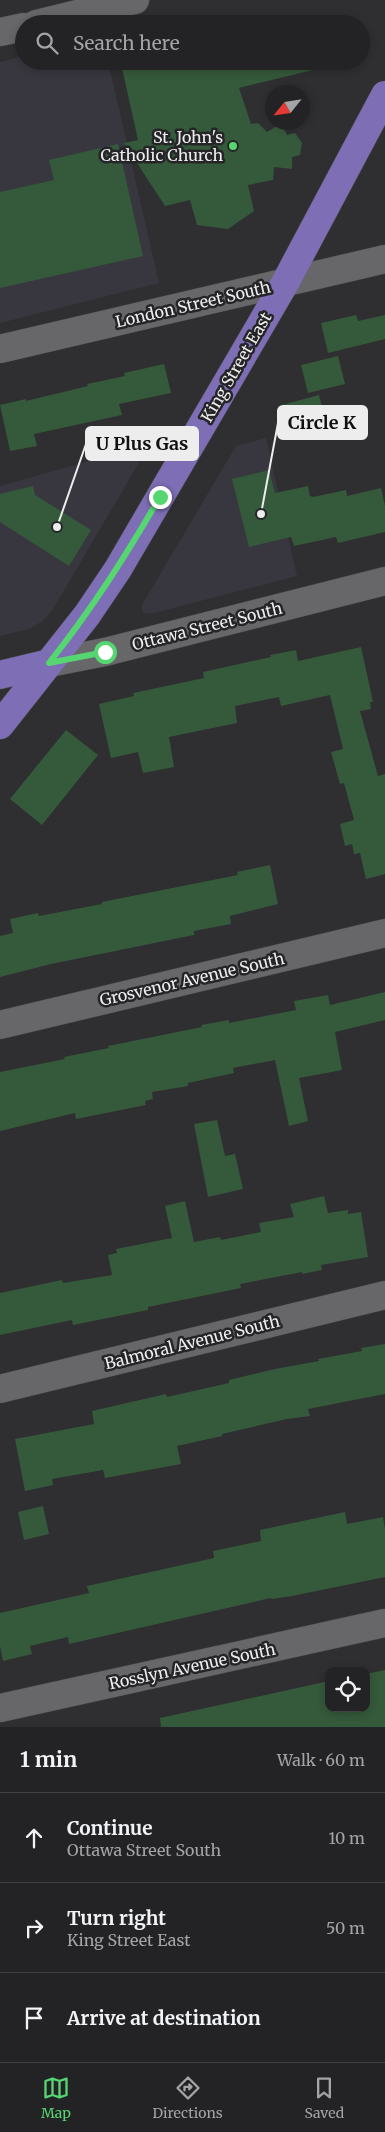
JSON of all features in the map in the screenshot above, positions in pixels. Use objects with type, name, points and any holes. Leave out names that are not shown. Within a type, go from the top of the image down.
[{"type":"main road","name":"King Street East","points":[[0,725],[87,615],[118,569],[285,283],[385,95]]},
{"type":"main road","name":"Ottawa Street South","points":[[0,674],[49,663]]},
{"type":"street","points":[[73,15],[135,0]]},
{"type":"street","points":[[0,32],[15,29]]},
{"type":"street","name":"London Street South","points":[[0,349],[385,259]]},
{"type":"street","name":"Ottawa Street South","points":[[49,663],[105,652],[385,581]]},
{"type":"street","name":"Grosvenor Avenue South","points":[[0,1025],[385,933]]},
{"type":"street","name":"Balmoral Avenue South","points":[[0,1389],[385,1295]]},
{"type":"street","name":"Rosslyn Avenue South","points":[[0,1708],[385,1623]]},
{"type":"shaded area","points":[[15,58],[15,70],[110,70],[159,283],[0,323],[0,62]]},
{"type":"shaded area","points":[[266,438],[297,576],[150,614],[144,613],[142,605],[236,446]]},
{"type":"shaded area","points":[[150,444],[53,609],[43,621],[29,629],[0,636],[0,486]]},
{"type":"building","name":"St. John's Catholic Church","points":[[122,70],[313,70],[239,88],[251,124],[258,123],[267,132],[270,130],[284,130],[287,135],[295,133],[302,143],[300,155],[292,157],[292,169],[274,167],[273,180],[248,185],[254,211],[228,229],[197,225],[190,200],[165,206],[124,143],[138,140]]},
{"type":"building","points":[[118,144],[143,256],[0,288],[0,192],[54,180],[49,160]]},
{"type":"building","points":[[356,315],[358,321],[385,315],[385,339],[328,353],[321,323]]},
{"type":"building","points":[[338,356],[345,384],[308,393],[301,365]]},
{"type":"building","points":[[164,364],[171,393],[119,404],[122,415],[34,434],[37,446],[10,451],[0,405],[26,399],[26,401],[88,386],[87,384],[125,376],[124,373]]},
{"type":"building","points":[[319,395],[326,423],[289,432],[282,405]]},
{"type":"building","points":[[269,470],[275,493],[308,486],[310,496],[313,497],[346,490],[347,496],[381,488],[385,506],[385,532],[338,543],[336,537],[294,546],[291,537],[249,547],[232,479]]},
{"type":"building","points":[[33,486],[35,495],[91,530],[69,566],[0,522],[0,494]]},
{"type":"building","points":[[361,647],[373,702],[370,702],[371,709],[360,711],[378,776],[385,774],[385,874],[366,879],[360,853],[354,854],[352,844],[345,846],[340,824],[354,820],[344,783],[340,784],[331,752],[343,749],[330,695],[281,706],[279,697],[235,706],[237,723],[169,737],[174,767],[143,773],[138,752],[111,758],[99,704],[134,696],[133,693],[204,678],[203,672],[271,657],[270,655],[296,650],[298,661]]},
{"type":"building","points":[[66,730],[98,755],[42,825],[10,799]]},
{"type":"building","points":[[270,865],[278,904],[230,916],[231,924],[194,931],[194,935],[51,964],[0,977],[0,936],[13,933],[10,919],[38,913],[39,916],[102,904],[102,902],[238,875],[237,872]]},
{"type":"building","points":[[385,992],[385,1020],[335,1032],[342,1070],[299,1078],[308,1121],[289,1126],[275,1060],[233,1068],[234,1073],[188,1083],[188,1086],[152,1092],[153,1099],[145,1101],[146,1105],[76,1119],[75,1113],[0,1131],[0,1072],[65,1059],[64,1057],[109,1048],[108,1046],[202,1027],[201,1025],[229,1020],[229,1023],[296,1010],[294,1001],[328,995],[330,1005]]},
{"type":"building","points":[[217,1120],[225,1156],[235,1154],[243,1189],[208,1197],[194,1124]]},
{"type":"building","points":[[324,1196],[328,1213],[348,1210],[348,1214],[361,1212],[368,1257],[321,1265],[322,1270],[240,1284],[241,1288],[148,1307],[148,1310],[73,1325],[72,1320],[0,1335],[0,1293],[62,1280],[63,1283],[112,1275],[108,1255],[117,1253],[116,1249],[172,1238],[165,1206],[185,1201],[194,1242],[220,1237],[221,1240],[261,1232],[259,1223],[294,1217],[290,1204]]},
{"type":"building","points":[[385,1344],[385,1394],[308,1409],[310,1416],[287,1419],[177,1446],[181,1464],[105,1478],[103,1470],[52,1479],[53,1485],[25,1491],[15,1439],[94,1424],[92,1411],[166,1394],[167,1397],[229,1383],[229,1380],[319,1361],[318,1359],[362,1351],[361,1348]]},
{"type":"building","points":[[43,1506],[49,1534],[24,1540],[18,1512]]},
{"type":"building","points":[[345,1512],[347,1524],[383,1517],[385,1529],[385,1577],[292,1596],[271,1598],[69,1644],[68,1637],[30,1646],[32,1654],[3,1661],[0,1646],[0,1613],[89,1593],[87,1586],[214,1558],[213,1551],[261,1541],[260,1530]]},
{"type":"building","points":[[385,1670],[385,1727],[161,1727],[160,1718],[325,1682],[325,1712],[370,1712],[370,1673]]},
{"type":"place","name":"St. John's Catholic Church","points":[[233,146]]},
{"type":"place","name":"Circle K","points":[[261,514]]},
{"type":"place","name":"U Plus Gas","points":[[57,527]]},
{"type":"route","points":[[105,652],[49,663],[87,615],[118,569],[160,497]]}]
